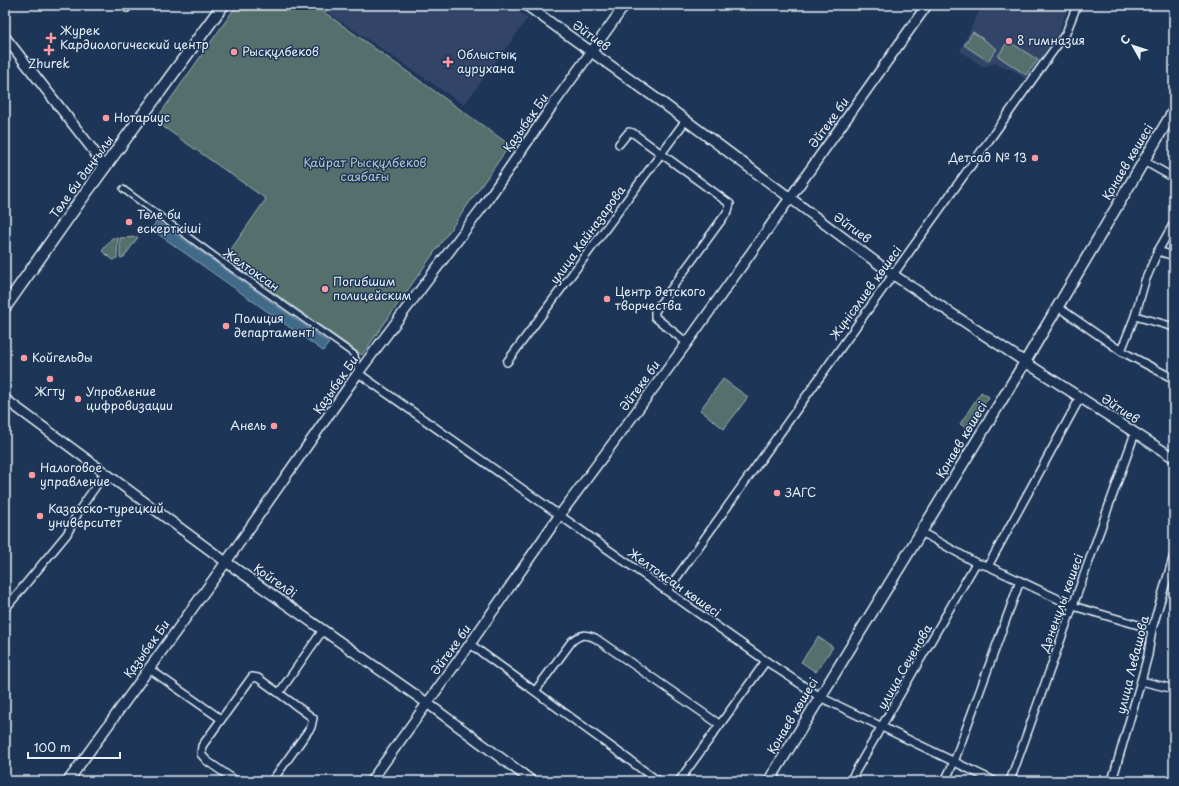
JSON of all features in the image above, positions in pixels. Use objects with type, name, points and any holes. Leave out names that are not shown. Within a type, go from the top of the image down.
[{"type":"main road","name":"Төле би даңғылы","points":[[5,307],[223,5]]},
{"type":"main road","name":"Қонаев көшесі","points":[[769,781],[1025,362],[1174,110]]},
{"type":"street","name":"Әйтиев","points":[[526,5],[686,120],[892,274],[1174,458]]},
{"type":"street","name":"Қазыбек Би","points":[[68,781],[148,668],[226,562],[358,373],[484,205],[625,5]]},
{"type":"street","name":"Әйтеке би","points":[[371,781],[470,644],[559,516],[687,343],[927,5]]},
{"type":"street","name":"Жүнісәлиев көшесі","points":[[667,591],[892,274],[1066,33],[1078,5]]},
{"type":"street","points":[[5,37],[93,150],[104,168]]},
{"type":"street","name":"улица Кайназарова","points":[[507,362],[686,120]]},
{"type":"street","points":[[619,144],[629,132],[633,134],[730,204],[728,211],[655,311],[655,318],[687,343]]},
{"type":"street","points":[[1144,161],[1174,178]]},
{"type":"street","name":"Желтоксан","points":[[122,189],[355,355],[358,373]]},
{"type":"street","points":[[1121,351],[1140,296],[1158,251],[1174,223]]},
{"type":"street","points":[[1158,251],[1174,256]]},
{"type":"street","points":[[1058,307],[1121,351],[1174,379]]},
{"type":"street","points":[[1134,316],[1174,327]]},
{"type":"street","name":"Желтоқсан көшесі","points":[[358,373],[559,516],[820,697],[994,781]]},
{"type":"street","points":[[988,566],[1080,398]]},
{"type":"street","name":"Қойгелді","points":[[5,399],[226,562],[427,703],[526,779]]},
{"type":"street","name":"Дәненұлы көшесі","points":[[1010,781],[1135,433]]},
{"type":"street","points":[[5,609],[67,534],[80,510],[105,473]]},
{"type":"street","points":[[921,532],[976,563],[988,566],[1073,606],[1152,629]]},
{"type":"street","name":"улица Левашова","points":[[1112,781],[1148,655],[1152,629],[1174,555]]},
{"type":"street","name":"улица Сеченова","points":[[850,781],[883,727],[976,563]]},
{"type":"street","points":[[945,781],[954,762],[1020,581]]},
{"type":"street","points":[[279,693],[323,630]]},
{"type":"street","points":[[536,690],[572,641],[578,636],[586,634],[596,638],[719,724]]},
{"type":"street","points":[[470,644],[536,690],[658,781]]},
{"type":"street","points":[[679,781],[766,661]]},
{"type":"street","points":[[148,668],[222,719]]},
{"type":"street","points":[[236,781],[207,761],[201,754],[202,746],[252,678],[258,678],[312,718],[311,727],[272,781]]},
{"type":"street","points":[[1141,681],[1174,689]]},
{"type":"shaded area","name":"Облыстық аурухана","points":[[317,5],[509,5],[528,18],[464,105]]},
{"type":"shaded area","name":"8 гимназия","points":[[982,5],[1069,5],[1059,31],[1028,81],[1014,71],[995,63],[984,67],[960,51]]},
{"type":"shaded area","points":[[157,221],[329,343],[323,351],[151,229]]},
{"type":"green space","name":"Қайрат Рысқұлбеков саябағы","points":[[237,5],[314,5],[510,145],[362,355],[225,258],[266,199],[155,121]]},
{"type":"green space","points":[[973,32],[997,49],[988,61],[964,45]]},
{"type":"green space","points":[[1008,41],[1038,60],[1026,75],[998,56]]},
{"type":"green space","points":[[138,237],[124,257],[120,258],[120,238]]},
{"type":"green space","points":[[112,238],[118,238],[117,258],[113,260],[102,251]]},
{"type":"green space","points":[[723,379],[748,397],[724,429],[700,410]]},
{"type":"green space","points":[[981,392],[989,397],[968,429],[960,424]]},
{"type":"green space","points":[[818,637],[833,647],[816,672],[801,662]]},
{"type":"place","name":"Журек Кардиологический центр","points":[[51,38]]},
{"type":"place","name":"8 гимназия","points":[[1009,41]]},
{"type":"place","name":"Zhurek","points":[[49,50]]},
{"type":"place","name":"Рысқұлбеков","points":[[234,52]]},
{"type":"place","name":"Облыстық аурухана","points":[[448,62]]},
{"type":"place","name":"Нотариус","points":[[106,118]]},
{"type":"place","name":"Детсад № 13","points":[[1035,158]]},
{"type":"place","name":"Төле би ескерткіші","points":[[129,222]]},
{"type":"place","name":"Погибшим полицейским","points":[[325,289]]},
{"type":"place","name":"Центр детского творчества","points":[[607,299]]},
{"type":"place","name":"Полиция департаменті","points":[[226,326]]},
{"type":"place","name":"Койгельды","points":[[24,358]]},
{"type":"place","name":"Жгту","points":[[50,379]]},
{"type":"place","name":"Упровление цифровизации","points":[[78,399]]},
{"type":"place","name":"Анель","points":[[274,426]]},
{"type":"place","name":"Налоговое управление","points":[[32,475]]},
{"type":"place","name":"ЗАГС","points":[[777,493]]},
{"type":"place","name":"Казахско-турецкий университет","points":[[40,516]]}]
